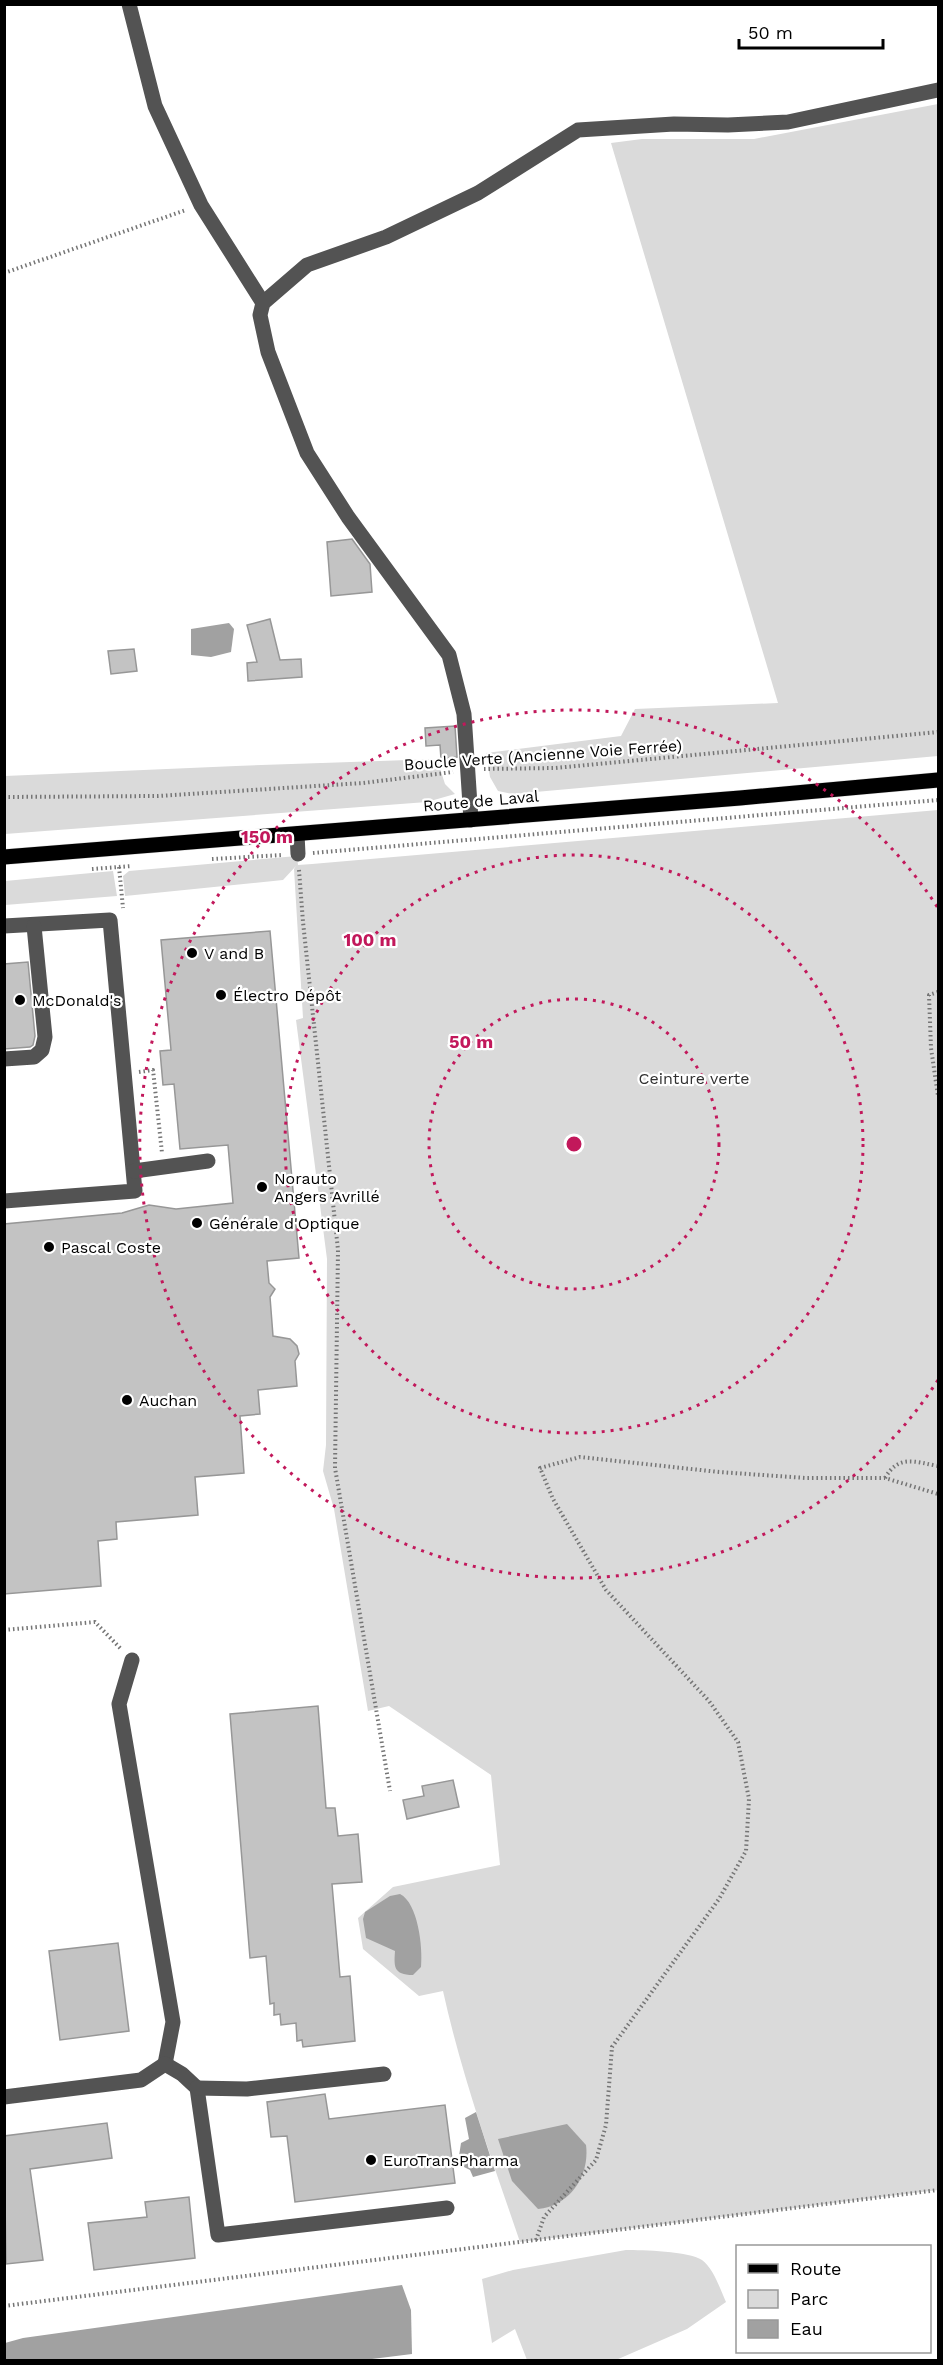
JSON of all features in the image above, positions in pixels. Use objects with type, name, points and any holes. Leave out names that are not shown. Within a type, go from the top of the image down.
[{"type":"main road","name":"Route de Laval","points":[[4,859],[939,780]]},
{"type":"street","points":[[129,4],[155,106],[201,205],[263,303]]},
{"type":"street","points":[[471,820],[464,714],[448,655],[348,517],[307,453],[268,352],[260,315],[263,303],[307,264],[386,237],[478,193],[578,130],[674,124],[728,125],[788,122],[939,90]]},
{"type":"street","points":[[297,834],[298,854]]},
{"type":"street","points":[[4,926],[110,920],[135,1191],[4,1201]]},
{"type":"street","points":[[4,1059],[34,1057],[42,1050],[45,1037],[34,926]]},
{"type":"street","points":[[134,1171],[208,1161]]},
{"type":"street","points":[[4,2097],[141,2080],[165,2064],[173,2022],[119,1704],[132,1660]]},
{"type":"street","points":[[165,2064],[182,2074],[197,2088],[218,2235],[447,2208]]},
{"type":"street","points":[[197,2088],[247,2089],[384,2074]]},
{"type":"path","points":[[4,273],[201,205]]},
{"type":"path","name":"Boucle Verte (Ancienne Voie Ferrée)","points":[[4,797],[158,796],[363,783],[468,770],[555,768],[939,732]]},
{"type":"path","points":[[207,860],[939,800]]},
{"type":"path","points":[[298,854],[303,922],[338,1250],[335,1468],[390,1791]]},
{"type":"path","points":[[83,870],[140,865]]},
{"type":"path","points":[[119,867],[123,919]]},
{"type":"path","points":[[939,992],[929,995],[931,1048],[939,1096]]},
{"type":"path","points":[[153,1070],[162,1151]]},
{"type":"path","points":[[536,2240],[544,2217],[596,2160],[606,2126],[612,2047],[719,1899],[746,1851],[749,1799],[738,1742],[709,1701],[606,1590],[553,1499],[540,1468],[580,1457],[719,1472],[806,1478],[885,1478],[939,1494]]},
{"type":"path","points":[[885,1478],[891,1469],[903,1461],[939,1466]]},
{"type":"path","points":[[4,1630],[95,1622],[132,1660]]},
{"type":"path","points":[[4,2306],[939,2190]]},
{"type":"green space","points":[[938,104],[938,756],[513,794],[498,791],[490,777],[486,753],[621,736],[635,709],[778,703],[611,143],[642,139],[754,139]]},
{"type":"green space","points":[[437,759],[445,784],[455,794],[427,802],[5,834],[5,776]]},
{"type":"green space","name":"Ceinture verte","points":[[938,810],[938,2190],[520,2242],[468,2087],[443,1991],[419,1996],[363,1949],[358,1918],[393,1887],[500,1865],[491,1775],[389,1706],[368,1711],[334,1509],[323,1471],[326,1445],[327,1259],[296,1020],[303,1018],[294,869],[296,866],[283,880],[125,896],[123,876],[129,871],[297,856],[298,865],[312,864]]},
{"type":"green space","points":[[113,871],[117,896],[5,905],[5,881]]},
{"type":"green space","points":[[626,2250],[676,2253],[702,2260],[713,2274],[726,2302],[687,2329],[616,2360],[527,2360],[515,2329],[492,2343],[482,2279],[513,2270]]},
{"type":"water","points":[[229,623],[234,629],[231,652],[211,657],[191,655],[191,629]]},
{"type":"water","points":[[400,1894],[411,1906],[420,1937],[421,1967],[413,1975],[406,1975],[396,1969],[395,1951],[366,1938],[363,1919],[365,1912],[390,1896]]},
{"type":"water","points":[[476,2112],[495,2171],[473,2177],[470,2170],[462,2166],[459,2156],[461,2143],[469,2139],[465,2118]]},
{"type":"water","points":[[567,2124],[586,2145],[585,2167],[576,2187],[568,2195],[560,2202],[538,2209],[512,2181],[498,2139]]},
{"type":"water","points":[[402,2285],[411,2310],[412,2354],[364,2360],[5,2360],[5,2343],[23,2338]]},
{"type":"building","points":[[352,539],[370,564],[372,592],[331,596],[327,542]]},
{"type":"building","points":[[270,619],[280,660],[301,659],[302,677],[248,681],[247,663],[257,662],[247,625]]},
{"type":"building","points":[[134,649],[137,671],[111,674],[108,651]]},
{"type":"building","points":[[455,726],[457,757],[441,759],[440,745],[426,746],[425,728]]},
{"type":"building","name":"Auchan","points":[[270,931],[299,1258],[267,1261],[269,1283],[275,1289],[270,1297],[273,1336],[290,1339],[297,1346],[299,1354],[295,1361],[297,1386],[258,1390],[260,1414],[240,1416],[244,1473],[195,1477],[198,1515],[116,1522],[117,1539],[98,1541],[101,1586],[4,1594],[4,1224],[122,1213],[149,1205],[176,1209],[233,1203],[228,1145],[180,1149],[174,1084],[163,1085],[160,1051],[171,1050],[161,940]]},
{"type":"building","name":"McDonald's","points":[[28,962],[35,1036],[33,1045],[4,1049],[4,964]]},
{"type":"building","points":[[318,1706],[326,1808],[335,1808],[338,1836],[358,1834],[362,1882],[332,1884],[340,1977],[350,1976],[355,2041],[303,2047],[302,2040],[297,2041],[296,2023],[281,2025],[280,2014],[274,2015],[274,2003],[270,2004],[266,1956],[250,1958],[230,1714]]},
{"type":"building","points":[[453,1780],[459,1807],[407,1819],[403,1800],[424,1796],[422,1786]]},
{"type":"building","points":[[118,1943],[129,2031],[60,2040],[49,1951]]},
{"type":"building","name":"EuroTransPharma","points":[[325,2094],[329,2119],[445,2105],[455,2183],[295,2202],[287,2136],[271,2137],[267,2102]]},
{"type":"building","points":[[107,2123],[112,2158],[30,2169],[43,2260],[6,2264],[4,2136]]},
{"type":"building","points":[[189,2197],[195,2258],[94,2270],[88,2223],[147,2217],[145,2202]]},
{"type":"place","name":"V and B","points":[[192,953]]},
{"type":"place","name":"Électro Dépôt","points":[[221,995]]},
{"type":"place","name":"McDonald's","points":[[20,1000]]},
{"type":"place","name":"Norauto Angers Avrillé","points":[[262,1187]]},
{"type":"place","name":"Générale d'Optique","points":[[197,1223]]},
{"type":"place","name":"Pascal Coste","points":[[49,1247]]},
{"type":"place","name":"Auchan","points":[[127,1400]]},
{"type":"place","name":"EuroTransPharma","points":[[371,2160]]}]
